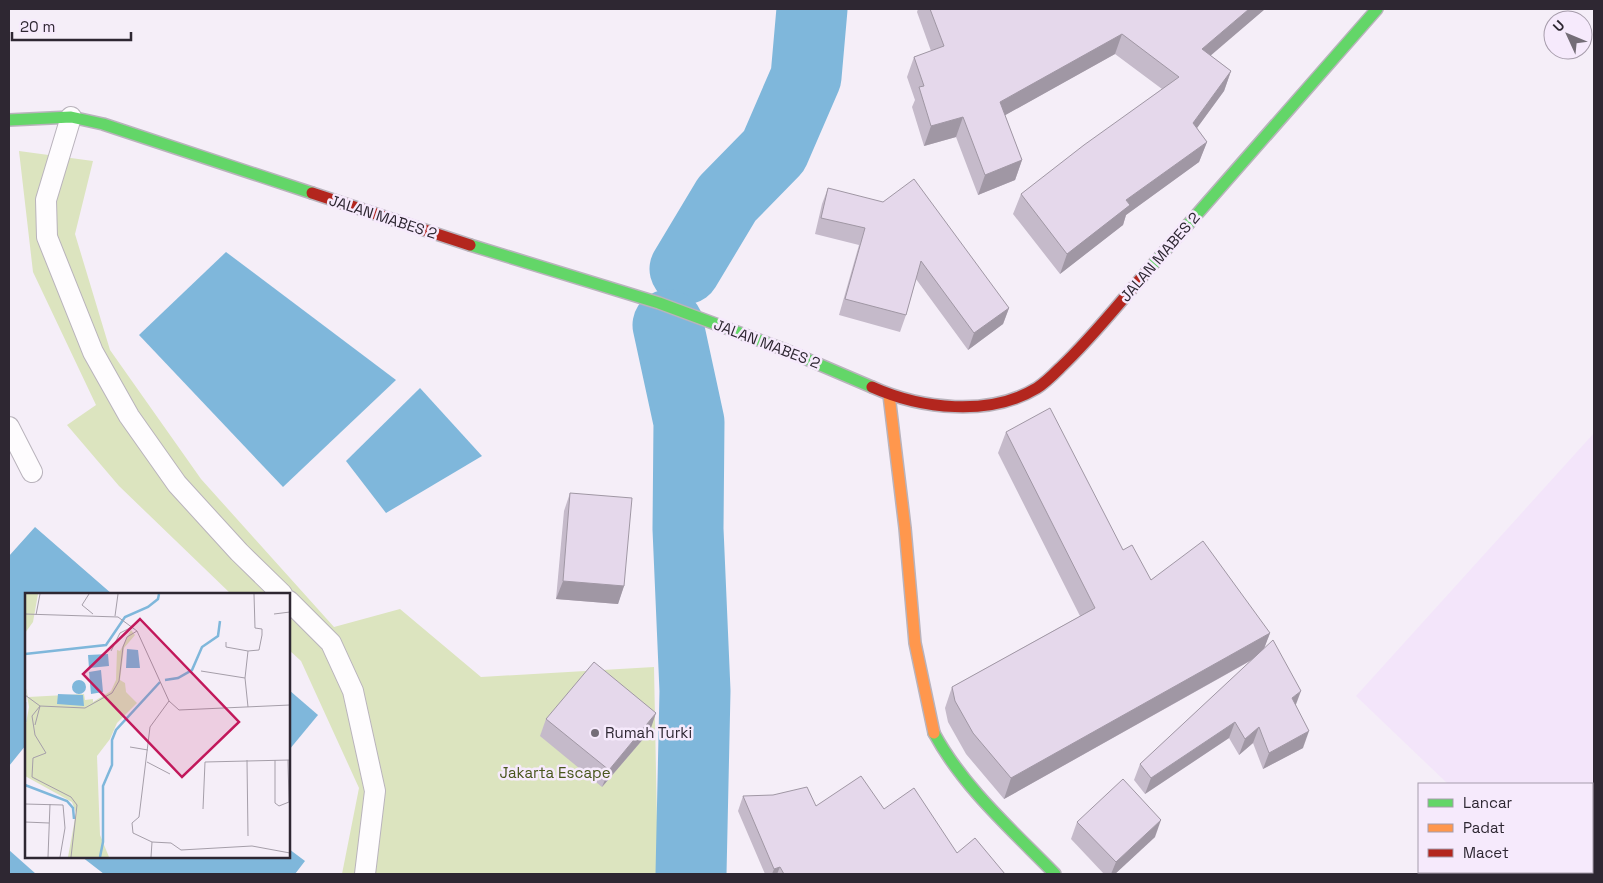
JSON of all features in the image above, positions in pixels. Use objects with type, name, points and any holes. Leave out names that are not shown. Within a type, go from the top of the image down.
[{"type":"street","name":"JALAN MABES 2","points":[[9,120],[71,117],[103,124],[442,236],[659,303],[783,349],[889,394],[950,407],[1003,404],[1038,388],[1075,354],[1377,9]]},
{"type":"street","points":[[889,394],[905,528],[915,643],[934,734],[949,759],[997,815],[1055,874]]},
{"type":"lane","points":[[71,117],[46,200],[48,237],[93,352],[129,416],[178,484],[239,552],[281,593]]},
{"type":"lane","points":[[9,427],[32,472]]},
{"type":"lane","points":[[290,602],[331,643],[353,691],[375,791],[365,874]]},
{"type":"shaded area","points":[[1594,433],[1594,874],[1540,873],[1593,873],[1593,783],[1447,783],[1356,696]]},
{"type":"green space","name":"Jakarta Escape","points":[[19,151],[93,161],[75,234],[110,350],[201,479],[334,627],[400,609],[481,677],[654,667],[658,874],[342,874],[359,788],[301,661],[290,651],[290,593],[230,593],[119,486],[67,425],[96,405],[33,272]]},
{"type":"water","points":[[226,252],[396,380],[283,487],[139,335]]},
{"type":"water","points":[[420,388],[482,456],[386,513],[346,461]]},
{"type":"water","points":[[35,527],[111,593],[25,593],[25,746],[9,766],[9,556]]},
{"type":"water","points":[[290,691],[318,715],[290,749]]},
{"type":"water","points":[[9,850],[36,874],[9,874]]},
{"type":"water","points":[[290,850],[305,861],[295,874],[104,874],[83,858],[290,858]]},
{"type":"building","points":[[930,9],[1249,9],[1202,49],[1231,71],[1193,123],[1207,142],[1126,200],[1130,205],[1067,254],[1021,194],[1084,145],[1179,77],[1122,34],[1000,102],[1022,160],[985,175],[963,117],[931,126],[919,87],[924,86],[914,57],[944,46]]},
{"type":"building","points":[[914,179],[1009,308],[974,333],[921,261],[906,315],[845,299],[865,228],[821,218],[828,188],[883,202]]},
{"type":"building","points":[[1050,408],[1123,550],[1132,545],[1151,580],[1203,541],[1270,633],[1011,778],[973,733],[955,701],[952,687],[1095,608],[1006,432]]},
{"type":"building","points":[[570,493],[632,498],[624,586],[563,581]]},
{"type":"building","points":[[1273,640],[1301,691],[1292,698],[1309,731],[1269,753],[1259,727],[1245,739],[1235,722],[1151,778],[1140,764]]},
{"type":"building","name":"Rumah Turki","points":[[594,662],[656,713],[609,770],[546,719]]},
{"type":"building","points":[[861,776],[884,809],[914,788],[957,853],[975,838],[1005,874],[784,874],[780,867],[774,869],[743,796],[773,795],[807,787],[816,806]]},
{"type":"building","points":[[1123,779],[1161,820],[1116,862],[1077,822]]},
{"type":"waterway","points":[[685,269],[727,199],[774,151],[806,77],[812,9]]},
{"type":"waterway","points":[[668,325],[689,422],[688,529],[695,691],[691,874]]},
{"type":"traffic: fast","points":[[1149,269],[1377,9]]},
{"type":"traffic: fast","points":[[9,120],[71,117],[103,124],[312,193]]},
{"type":"traffic: fast","points":[[470,245],[659,303],[783,349],[872,387]]},
{"type":"traffic: fast","points":[[934,733],[959,772],[974,790],[1055,874]]},
{"type":"traffic: slow","points":[[889,395],[905,528],[915,643],[934,733]]},
{"type":"traffic: jam","points":[[312,193],[470,245]]},
{"type":"traffic: jam","points":[[872,387],[912,401],[955,407],[998,403],[1018,397],[1037,388],[1052,376],[1095,332],[1149,269]]},
{"type":"place","name":"Rumah Turki","points":[[595,733]]}]
